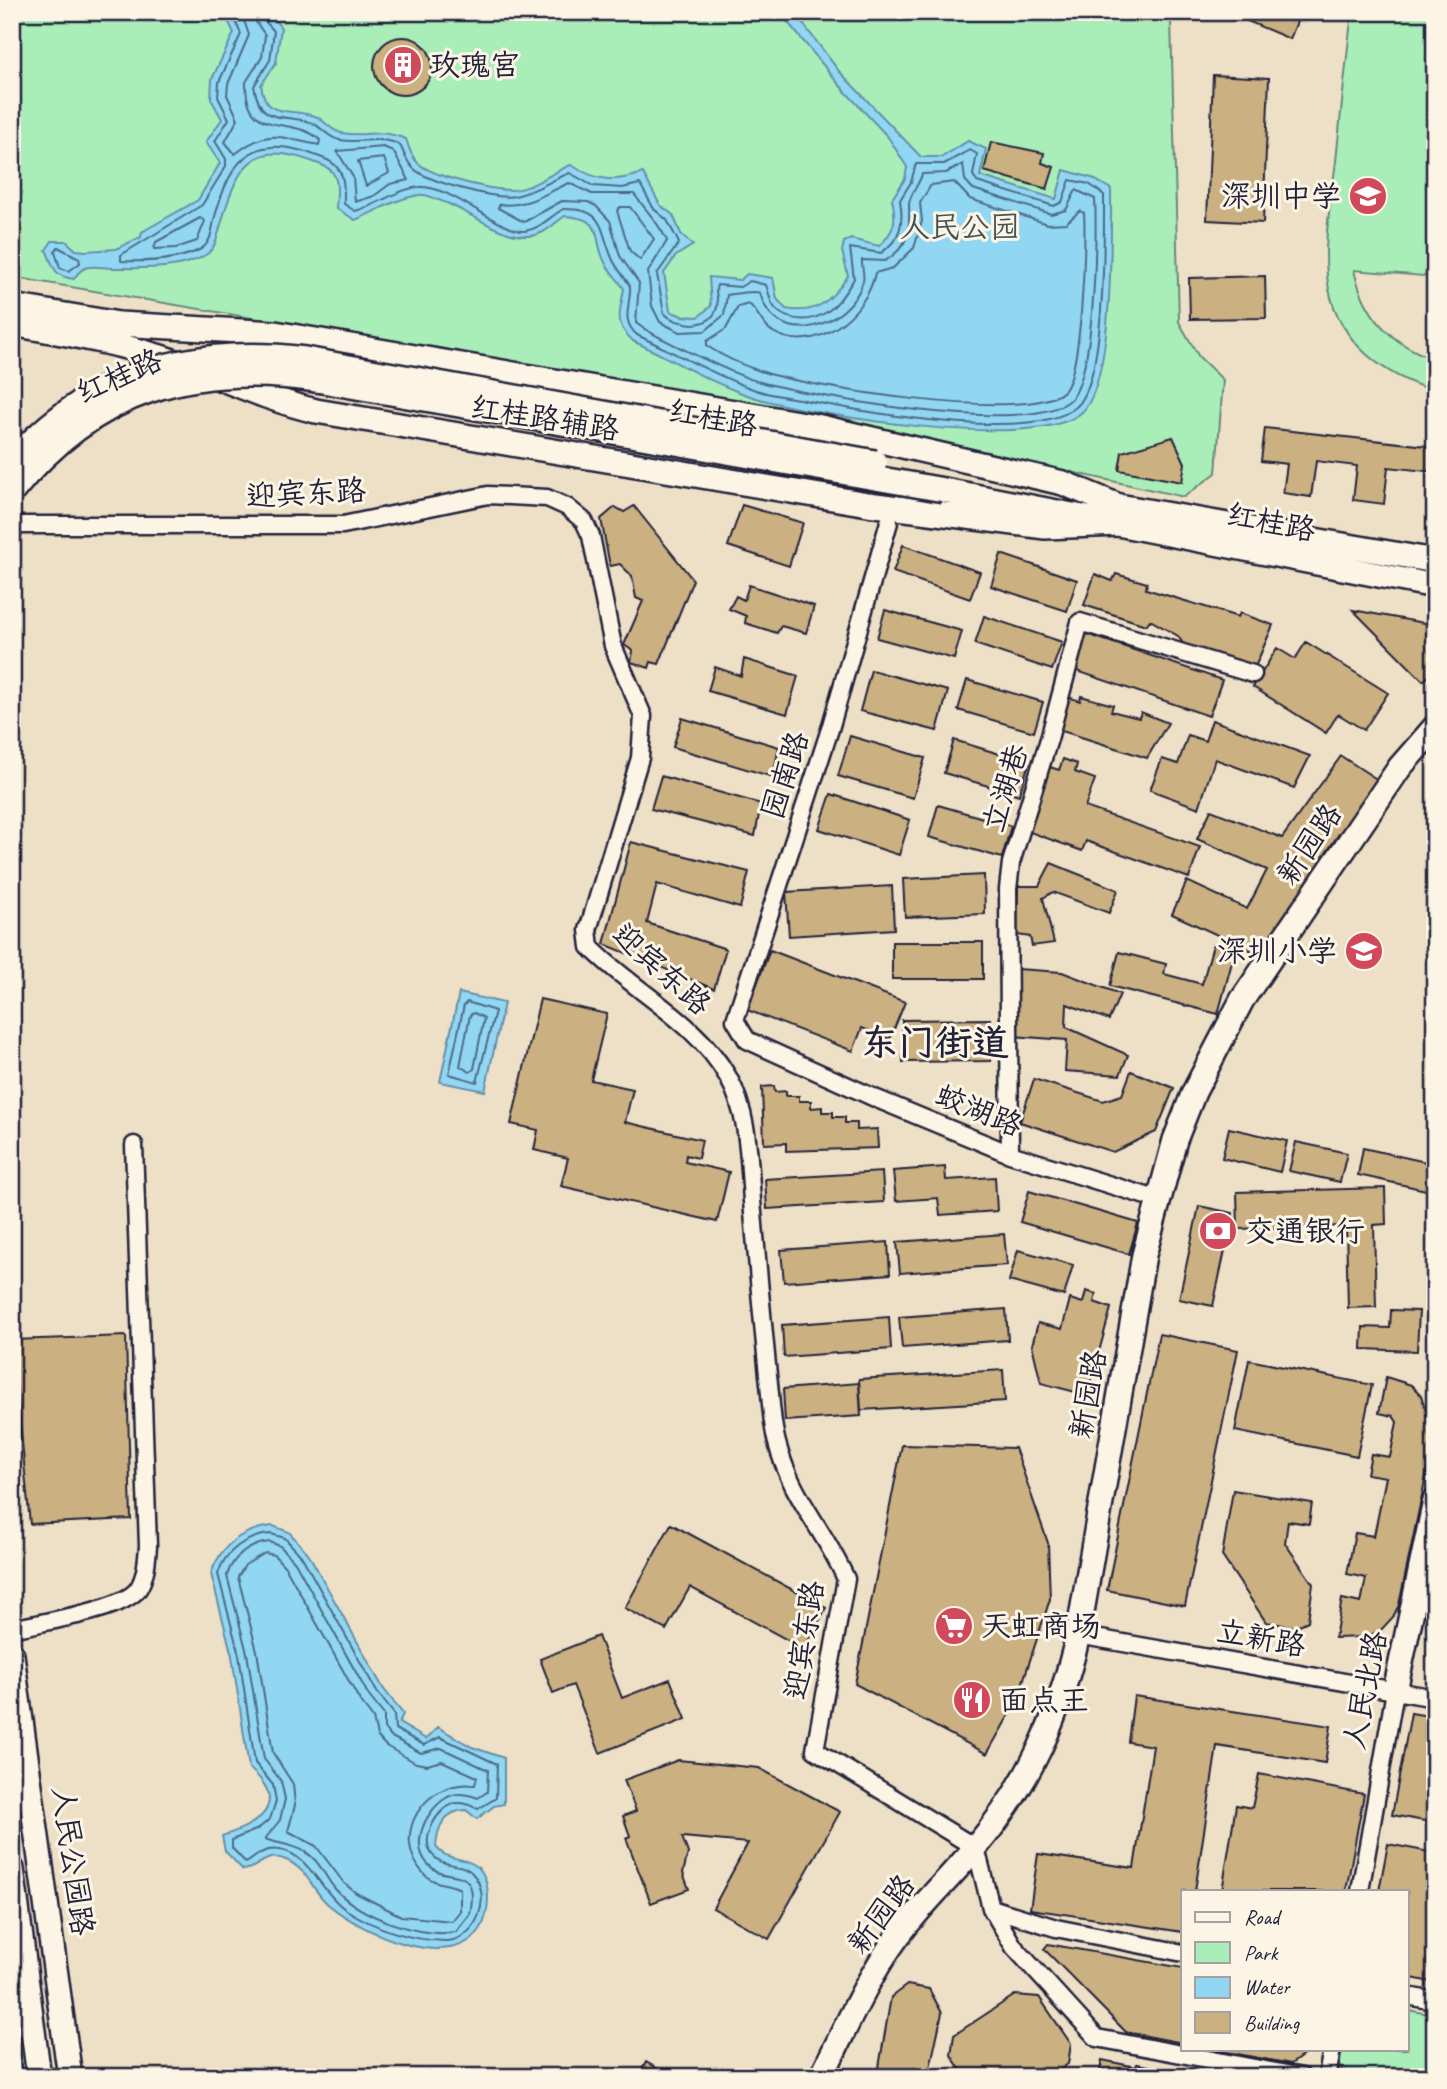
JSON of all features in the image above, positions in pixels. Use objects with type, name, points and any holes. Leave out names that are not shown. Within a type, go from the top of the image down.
[{"type":"main road","name":"红桂路辅路","points":[[12,306],[119,324],[275,333],[816,426],[1045,527],[1120,515]]},
{"type":"main road","name":"红桂路辅路","points":[[12,324],[86,337],[179,362],[280,403],[458,436],[825,497],[945,484]]},
{"type":"main road","name":"红桂路","points":[[12,462],[71,409],[129,377],[161,365],[199,357],[260,355],[391,374],[945,484]]},
{"type":"main road","name":"红桂路","points":[[12,492],[49,451],[116,405],[179,381],[256,373],[322,381],[1120,515],[1435,561]]},
{"type":"main road","name":"红桂路","points":[[1120,515],[1435,586]]},
{"type":"main road","name":"新园路","points":[[821,2077],[878,1967],[898,1935],[976,1848],[1033,1767],[1068,1678],[1078,1635],[1137,1296],[1175,1140],[1194,1092],[1242,1000],[1400,767],[1435,727]]},
{"type":"main road","name":"人民北路","points":[[1395,1690],[1435,1501]]},
{"type":"main road","name":"人民公园路","points":[[12,1655],[70,2077]]},
{"type":"main road","name":"人民公园路","points":[[12,1869],[39,2077]]},
{"type":"street","name":"迎宾东路","points":[[12,525],[343,525],[468,497],[517,495],[547,499],[567,507],[584,521],[599,566],[613,646],[643,716],[640,758],[588,930],[590,947],[680,1021],[705,1046],[728,1077],[740,1107],[748,1145],[761,1311],[776,1441],[789,1484],[836,1556],[846,1579],[815,1750],[976,1848]]},
{"type":"street","name":"园南路","points":[[747,1040],[735,1020],[830,729],[889,522]]},
{"type":"street","name":"立湖巷","points":[[1010,1154],[1008,889],[1012,863],[1080,622],[1253,674]]},
{"type":"street","name":"蛟湖路","points":[[747,1040],[877,1099],[1010,1154],[1159,1200]]},
{"type":"street","points":[[12,1629],[114,1604],[138,1589],[143,1576],[148,1546],[134,1145]]},
{"type":"street","name":"立新路","points":[[1078,1635],[1435,1698]]},
{"type":"street","name":"人民北路","points":[[1360,1890],[1395,1690]]},
{"type":"street","points":[[976,1848],[990,1908],[1014,1947],[1097,2038],[1302,2077]]},
{"type":"street","points":[[990,1908],[1056,1928],[1181,1953]]},
{"type":"street","points":[[1408,1996],[1435,2001]]},
{"type":"street","points":[[1327,2077],[1332,2050]]},
{"type":"green space","name":"人民公园","points":[[12,12],[1157,12],[1171,20],[1179,322],[1199,357],[1223,380],[1216,473],[1184,497],[792,410],[12,277]]},
{"type":"green space","points":[[1352,12],[1435,12],[1435,277],[1354,270],[1372,314],[1382,326],[1405,345],[1435,359],[1435,391],[1382,367],[1367,355],[1343,326],[1329,289],[1326,257],[1328,225]]},
{"type":"green space","points":[[1408,2010],[1435,2015],[1435,2077],[1377,2077],[1339,2070],[1342,2050],[1408,2050]]},
{"type":"water","points":[[224,12],[269,12],[281,28],[276,63],[261,85],[264,96],[273,108],[315,116],[342,133],[380,133],[406,139],[416,161],[425,168],[449,178],[511,190],[534,184],[571,165],[606,179],[643,173],[660,205],[673,215],[681,234],[693,245],[676,256],[664,273],[670,311],[682,316],[698,317],[711,306],[709,277],[740,280],[747,274],[773,278],[777,299],[786,309],[815,308],[829,299],[848,276],[842,251],[844,242],[851,239],[879,246],[893,225],[892,199],[905,179],[907,167],[888,137],[843,89],[781,14],[776,12],[794,12],[839,71],[921,157],[942,157],[968,141],[986,149],[980,176],[1056,199],[1064,170],[1092,178],[1111,189],[1105,340],[1100,371],[1092,395],[1082,412],[1058,424],[1020,429],[974,430],[922,427],[822,413],[753,397],[707,378],[633,341],[627,335],[620,323],[624,289],[607,266],[596,232],[588,221],[565,216],[543,232],[532,236],[519,236],[422,195],[394,202],[355,220],[336,208],[336,178],[329,169],[283,154],[268,154],[245,167],[236,181],[215,243],[207,254],[173,266],[91,267],[81,270],[74,279],[62,276],[55,270],[46,250],[52,241],[66,241],[76,250],[116,249],[141,237],[142,232],[198,200],[220,163],[206,142],[222,119],[211,99],[212,79],[234,33]]},
{"type":"water","points":[[459,993],[504,1003],[485,1091],[440,1082]]},
{"type":"water","points":[[273,1526],[289,1532],[308,1553],[383,1688],[403,1714],[399,1723],[426,1739],[438,1727],[472,1747],[504,1758],[504,1804],[494,1806],[477,1819],[466,1810],[452,1813],[443,1821],[438,1833],[436,1847],[444,1854],[473,1864],[484,1876],[487,1885],[488,1903],[484,1921],[467,1942],[450,1948],[429,1948],[384,1937],[362,1927],[329,1905],[300,1869],[286,1860],[268,1859],[243,1870],[225,1851],[222,1836],[258,1818],[266,1811],[269,1802],[268,1792],[261,1780],[249,1768],[232,1656],[211,1574],[220,1555],[234,1540],[252,1531]]},
{"type":"water","points":[[12,2003],[22,2077],[12,2077]]},
{"type":"building","points":[[1226,12],[1265,12],[1276,17],[1278,12],[1301,12],[1290,39]]},
{"type":"building","name":"玫瑰宫","points":[[403,37],[414,39],[427,50],[432,66],[430,77],[419,90],[403,95],[392,93],[379,82],[374,66],[376,55],[387,42]]},
{"type":"building","points":[[1213,75],[1269,78],[1263,223],[1207,220]]},
{"type":"building","points":[[991,142],[1044,153],[1042,163],[1054,167],[1047,189],[984,171]]},
{"type":"building","points":[[1265,276],[1266,318],[1190,319],[1189,278]]},
{"type":"building","points":[[1265,428],[1435,447],[1435,472],[1388,467],[1384,504],[1353,500],[1357,466],[1316,461],[1311,497],[1283,493],[1287,464],[1261,461]]},
{"type":"building","points":[[1173,437],[1185,463],[1182,482],[1119,470],[1122,452]]},
{"type":"building","points":[[742,505],[803,523],[789,566],[728,546]]},
{"type":"building","points":[[634,506],[693,580],[659,664],[651,662],[649,668],[631,662],[633,651],[624,645],[643,601],[636,598],[632,576],[620,564],[610,566],[601,519],[615,507],[624,512]]},
{"type":"building","points":[[903,545],[980,572],[970,599],[893,572]]},
{"type":"building","points":[[1001,554],[1077,580],[1067,611],[991,586]]},
{"type":"building","points":[[1095,574],[1112,581],[1116,574],[1147,583],[1146,589],[1238,617],[1240,613],[1273,625],[1255,667],[1188,651],[1178,636],[1150,620],[1146,625],[1084,605]]},
{"type":"building","points":[[749,585],[814,606],[806,633],[781,626],[777,633],[745,623],[746,616],[729,609],[736,596],[744,600]]},
{"type":"building","points":[[885,610],[962,631],[954,659],[877,638]]},
{"type":"building","points":[[1353,610],[1435,625],[1435,671],[1423,681]]},
{"type":"building","points":[[984,616],[1062,642],[1052,670],[975,644]]},
{"type":"building","points":[[1084,633],[1222,680],[1209,716],[1071,669]]},
{"type":"building","points":[[1306,642],[1388,693],[1364,730],[1338,714],[1326,733],[1253,687],[1277,648],[1295,659]]},
{"type":"building","points":[[744,659],[798,676],[787,714],[708,691],[715,667],[741,676]]},
{"type":"building","points":[[871,670],[948,691],[937,731],[860,711]]},
{"type":"building","points":[[967,680],[1043,702],[1034,732],[958,710]]},
{"type":"building","points":[[1065,696],[1080,701],[1081,696],[1113,705],[1111,711],[1139,718],[1141,712],[1168,723],[1147,758],[1056,729]]},
{"type":"building","points":[[682,718],[779,747],[773,777],[673,747]]},
{"type":"building","points":[[1212,720],[1310,756],[1294,788],[1215,759],[1199,808],[1150,790],[1162,759],[1178,764],[1188,735],[1205,741]]},
{"type":"building","points":[[850,736],[925,758],[913,798],[838,776]]},
{"type":"building","points":[[954,740],[1029,763],[1019,795],[944,773]]},
{"type":"building","points":[[1341,756],[1378,780],[1265,957],[1172,914],[1187,881],[1247,909],[1267,870],[1197,839],[1211,810],[1282,838]]},
{"type":"building","points":[[1063,759],[1077,764],[1075,772],[1095,779],[1085,807],[1200,847],[1189,878],[1086,841],[1082,851],[1027,831],[1050,767],[1059,770]]},
{"type":"building","points":[[661,776],[761,804],[755,836],[651,809]]},
{"type":"building","points":[[831,794],[910,820],[899,855],[819,829]]},
{"type":"building","points":[[938,805],[1011,826],[1002,858],[929,837]]},
{"type":"building","points":[[631,842],[749,872],[740,908],[657,884],[647,923],[726,949],[714,989],[604,944]]},
{"type":"building","points":[[1051,863],[1118,890],[1109,913],[1053,892],[1043,898],[1054,943],[1032,946],[1030,937],[1017,935],[1018,886],[1039,886]]},
{"type":"building","points":[[984,875],[985,914],[905,917],[903,879]]},
{"type":"building","points":[[892,886],[894,929],[789,936],[786,892]]},
{"type":"building","points":[[892,942],[983,942],[983,979],[892,979]]},
{"type":"building","points":[[1213,945],[1235,951],[1218,1014],[1110,986],[1119,952],[1166,964],[1164,974],[1202,984]]},
{"type":"building","points":[[770,950],[905,1002],[890,1039],[862,1028],[853,1051],[747,1010]]},
{"type":"building","points":[[1017,969],[1062,972],[1120,994],[1109,1020],[1067,1004],[1066,1027],[1128,1055],[1120,1075],[1065,1071],[1067,1040],[1012,1036]]},
{"type":"building","points":[[540,999],[607,1014],[591,1080],[633,1089],[625,1122],[702,1140],[698,1158],[686,1155],[685,1162],[729,1172],[717,1222],[561,1186],[568,1158],[534,1150],[538,1130],[511,1124]]},
{"type":"building","points":[[990,1019],[991,1061],[903,1062],[902,1020]]},
{"type":"building","points":[[1131,1071],[1174,1088],[1156,1132],[1113,1152],[1020,1122],[1034,1079],[1103,1101],[1122,1095]]},
{"type":"building","points":[[774,1086],[775,1092],[786,1091],[786,1096],[799,1096],[799,1101],[811,1101],[811,1108],[822,1107],[822,1112],[833,1112],[833,1117],[845,1117],[845,1123],[857,1123],[857,1130],[877,1129],[878,1148],[786,1151],[786,1143],[764,1144],[762,1087]]},
{"type":"building","points":[[1229,1128],[1287,1141],[1280,1172],[1222,1158]]},
{"type":"building","points":[[1296,1142],[1347,1153],[1340,1182],[1289,1171]]},
{"type":"building","points":[[1363,1148],[1435,1164],[1435,1192],[1358,1175]]},
{"type":"building","points":[[945,1167],[946,1180],[995,1177],[997,1211],[940,1215],[938,1198],[896,1201],[893,1171]]},
{"type":"building","points":[[882,1172],[884,1202],[767,1209],[765,1179]]},
{"type":"building","points":[[1385,1188],[1386,1224],[1374,1225],[1376,1307],[1348,1308],[1346,1226],[1238,1229],[1237,1192]]},
{"type":"building","points":[[1029,1191],[1138,1223],[1129,1254],[1020,1222]]},
{"type":"building","points":[[1199,1206],[1233,1213],[1213,1306],[1179,1299]]},
{"type":"building","points":[[1004,1234],[1007,1265],[900,1273],[897,1242]]},
{"type":"building","points":[[888,1242],[890,1274],[784,1282],[781,1250]]},
{"type":"building","points":[[1018,1250],[1073,1265],[1064,1296],[1009,1281]]},
{"type":"building","points":[[1086,1291],[1096,1294],[1094,1302],[1111,1308],[1087,1395],[1041,1383],[1032,1345],[1038,1323],[1062,1329],[1070,1299],[1083,1303]]},
{"type":"building","points":[[1006,1309],[1008,1340],[902,1348],[899,1317]]},
{"type":"building","points":[[1391,1310],[1419,1311],[1417,1351],[1362,1349],[1363,1327],[1390,1328]]},
{"type":"building","points":[[889,1317],[891,1349],[784,1357],[782,1325]]},
{"type":"building","points":[[1159,1334],[1238,1350],[1185,1606],[1107,1590]]},
{"type":"building","points":[[126,1336],[131,1519],[30,1524],[12,1340]]},
{"type":"building","points":[[1249,1360],[1372,1385],[1357,1456],[1235,1431]]},
{"type":"building","points":[[1003,1370],[1005,1401],[861,1410],[859,1379]]},
{"type":"building","points":[[1386,1377],[1411,1385],[1421,1395],[1429,1420],[1435,1421],[1435,1433],[1399,1605],[1393,1617],[1380,1631],[1366,1637],[1335,1638],[1342,1599],[1361,1603],[1366,1578],[1347,1574],[1355,1533],[1374,1536],[1386,1477],[1367,1474],[1371,1454],[1390,1457],[1397,1422],[1393,1416],[1379,1413]]},
{"type":"building","points":[[859,1383],[861,1416],[785,1421],[783,1389]]},
{"type":"building","name":"天虹商场","points":[[902,1445],[1015,1448],[1048,1543],[1050,1599],[1016,1703],[987,1754],[855,1684]]},
{"type":"building","points":[[1233,1490],[1312,1503],[1309,1524],[1288,1521],[1285,1543],[1313,1584],[1308,1621],[1295,1627],[1266,1622],[1222,1556]]},
{"type":"building","points":[[671,1524],[826,1608],[804,1649],[690,1587],[666,1630],[625,1608]]},
{"type":"building","points":[[598,1636],[622,1698],[670,1679],[686,1719],[600,1753],[573,1685],[553,1693],[540,1659]]},
{"type":"building","points":[[1134,1696],[1331,1726],[1325,1763],[1217,1746],[1195,1890],[1181,1890],[1181,1932],[1030,1909],[1038,1854],[1134,1868],[1153,1746],[1128,1742]]},
{"type":"building","points":[[1411,1713],[1435,1717],[1435,1823],[1392,1815]]},
{"type":"building","points":[[678,1760],[759,1768],[840,1812],[769,1939],[713,1908],[748,1843],[682,1837],[688,1853],[683,1873],[689,1889],[651,1903],[626,1838],[630,1836],[623,1816],[636,1811],[624,1780]]},
{"type":"building","points":[[1259,1774],[1364,1794],[1346,1890],[1222,1890],[1236,1805],[1252,1808]]},
{"type":"building","points":[[1388,1844],[1435,1853],[1435,1983],[1408,1977],[1408,1890],[1379,1890]]},
{"type":"building","points":[[1048,1944],[1181,1968],[1181,2043],[1126,2032],[1044,1949]]},
{"type":"building","points":[[907,1985],[929,1989],[942,2013],[928,2077],[856,2077],[857,2070],[878,2073],[891,1997]]},
{"type":"building","points":[[1015,1995],[1039,1997],[1071,2044],[1068,2064],[1049,2077],[965,2077],[951,2055],[954,2035]]},
{"type":"building","points":[[1216,2050],[1311,2050],[1291,2064]]},
{"type":"building","points":[[1102,2060],[1136,2067],[1137,2064],[1203,2077],[1099,2077]]},
{"type":"building","points":[[646,2062],[673,2077],[638,2077]]},
{"type":"place","name":"玫瑰宫","points":[[403,65]]},
{"type":"place","name":"深圳中学","points":[[1368,196]]},
{"type":"place","name":"深圳小学","points":[[1364,951]]},
{"type":"place","name":"交通银行","points":[[1218,1231]]},
{"type":"place","name":"天虹商场","points":[[954,1626]]},
{"type":"place","name":"面点王","points":[[972,1700]]},
{"type":"district","name":"东门街道","points":[[935,1042]]}]
